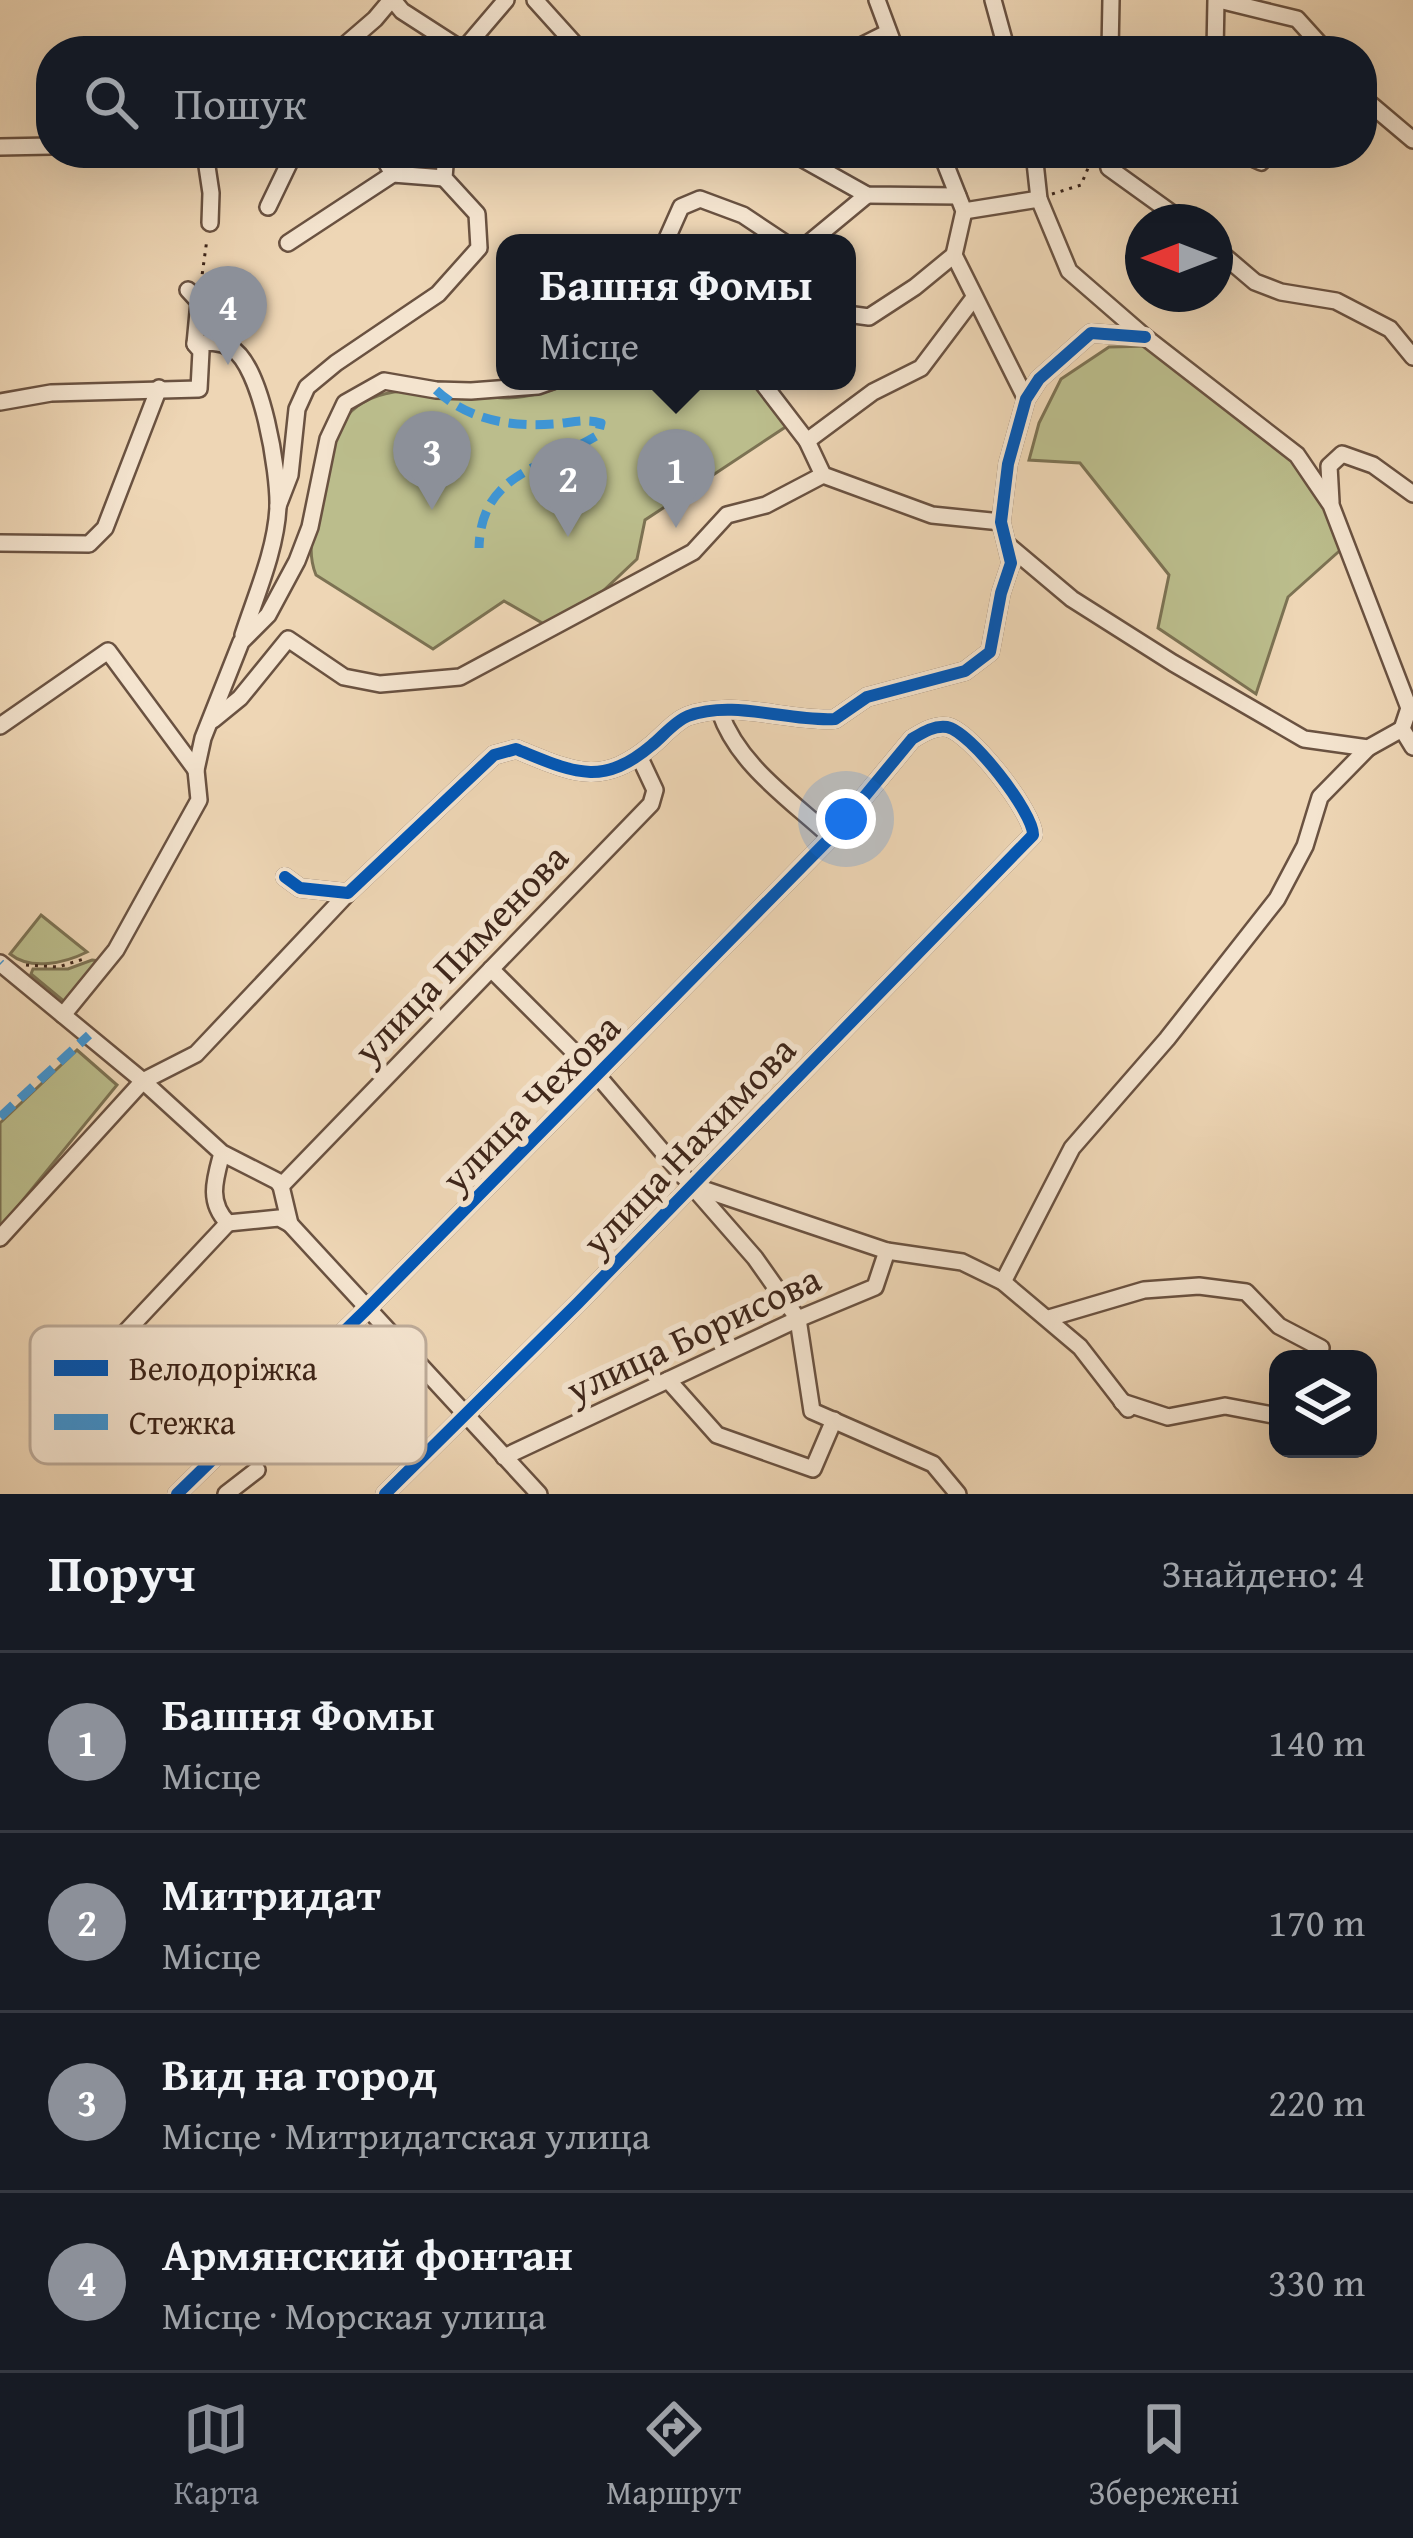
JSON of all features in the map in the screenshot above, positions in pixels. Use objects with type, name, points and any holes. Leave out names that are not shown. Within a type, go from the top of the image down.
[{"type":"street","points":[[354,36],[392,0],[442,36]]},
{"type":"street","points":[[476,36],[506,0]]},
{"type":"street","points":[[535,0],[567,36]]},
{"type":"street","points":[[877,0],[888,36]]},
{"type":"street","points":[[993,0],[1002,36]]},
{"type":"street","points":[[1110,36],[1111,0]]},
{"type":"street","points":[[1217,36],[1218,0],[1297,19],[1312,36]]},
{"type":"street","points":[[881,36],[887,33]]},
{"type":"street","points":[[1377,110],[1413,140]]},
{"type":"street","points":[[0,147],[36,146]]},
{"type":"street","points":[[207,168],[210,223]]},
{"type":"street","points":[[268,207],[287,168]]},
{"type":"street","points":[[389,168],[393,175]]},
{"type":"street","points":[[444,178],[445,168]]},
{"type":"street","points":[[819,168],[867,194],[961,203],[1039,199]]},
{"type":"street","points":[[947,168],[961,203],[954,255],[1026,399]]},
{"type":"street","points":[[1003,1282],[1072,1148],[1167,1039],[1276,899],[1305,846],[1320,797],[1368,748],[1402,729],[1409,708],[1331,505],[1297,454],[1145,337],[1069,271],[1039,199],[1036,168]]},
{"type":"street","points":[[1108,168],[1159,204]]},
{"type":"street","points":[[63,1015],[112,954],[199,800],[196,770],[203,739],[268,557],[290,475],[297,409],[307,387],[438,294],[479,248],[477,214],[444,178],[393,175],[288,243]]},
{"type":"street","points":[[820,234],[867,194]]},
{"type":"street","points":[[669,234],[681,207],[700,200],[743,215],[772,234]]},
{"type":"street","points":[[856,315],[869,316],[954,255]]},
{"type":"street","points":[[1233,263],[1255,282],[1336,301],[1390,329],[1413,357]]},
{"type":"street","points":[[0,402],[51,393],[199,389],[201,351],[194,344],[193,296]]},
{"type":"street","points":[[807,441],[873,392],[920,368],[973,299]]},
{"type":"street","points":[[0,1238],[143,1082],[196,1054],[348,893],[494,755],[516,749],[588,773],[613,772],[686,717],[720,712],[835,719],[867,697],[965,671],[991,652],[1011,563],[1001,522],[1008,464],[1026,399],[1091,333],[1145,337]]},
{"type":"street","points":[[194,344],[214,342],[234,349],[248,364],[259,393],[278,506]]},
{"type":"street","points":[[241,642],[268,615],[297,561],[310,527],[328,439],[345,404],[384,381],[436,390],[496,389]]},
{"type":"street","points":[[0,543],[88,544],[105,528],[159,388]]},
{"type":"street","points":[[768,390],[807,441],[823,476],[932,515],[1001,522]]},
{"type":"street","points":[[1331,505],[1329,466],[1342,454],[1373,465],[1413,494]]},
{"type":"street","points":[[203,739],[215,717],[240,698],[288,639],[344,677],[380,684],[460,677],[693,552],[727,514],[766,505],[823,476]]},
{"type":"street","points":[[1009,546],[1072,599],[1304,739],[1368,748]]},
{"type":"street","points":[[0,725],[108,651],[196,770]]},
{"type":"street","points":[[720,712],[728,737],[746,758],[831,837]]},
{"type":"street","name":"улица Нахимова","points":[[426,1454],[1033,835],[1031,817],[966,736],[947,727],[926,730],[912,740]]},
{"type":"street","points":[[1402,729],[1413,747]]},
{"type":"street","name":"улица Чехова","points":[[350,1326],[831,837],[912,740]]},
{"type":"street","name":"улица Пименова","points":[[281,1186],[651,804],[655,790],[639,756]]},
{"type":"street","points":[[285,877],[301,888],[348,893]]},
{"type":"street","points":[[0,964],[222,1153],[281,1186],[290,1224]]},
{"type":"street","points":[[491,969],[598,1076],[755,1258],[798,1318],[812,1411],[933,1464],[958,1494]]},
{"type":"street","points":[[222,1153],[213,1187],[217,1212],[229,1223]]},
{"type":"street","points":[[691,1185],[887,1251],[962,1262],[1003,1282],[1080,1347],[1125,1406],[1168,1417],[1226,1406],[1269,1414]]},
{"type":"street","points":[[132,1326],[229,1223],[279,1218],[290,1224],[381,1326]]},
{"type":"street","name":"улица Борисова","points":[[504,1456],[798,1318],[875,1287],[887,1251]]},
{"type":"street","points":[[1049,1318],[1144,1290],[1198,1286],[1246,1292],[1280,1326],[1321,1348]]},
{"type":"street","points":[[426,1372],[539,1494]]},
{"type":"street","points":[[668,1380],[717,1435],[813,1469],[834,1420]]},
{"type":"street","name":"улица Чехова","points":[[177,1494],[208,1464]]},
{"type":"street","name":"улица Нахимова","points":[[385,1494],[415,1464]]},
{"type":"street","points":[[226,1494],[257,1469]]},
{"type":"path","points":[[1039,199],[1081,185],[1088,168]]},
{"type":"path","points":[[193,296],[210,223]]},
{"type":"path","points":[[0,964],[58,967],[112,954]]},
{"type":"green space","points":[[1151,346],[1298,463],[1346,545],[1288,597],[1256,694],[1158,628],[1169,575],[1080,463],[1029,460],[1039,423],[1061,379],[1109,347]]},
{"type":"green space","points":[[765,390],[790,424],[645,520],[637,559],[603,591],[544,624],[504,601],[433,649],[316,575],[311,542],[331,449],[342,423],[362,403],[400,391],[506,398],[542,393]]},
{"type":"green space","points":[[41,915],[87,952],[48,963],[28,962],[10,954]]},
{"type":"green space","points":[[100,961],[66,1003],[31,974],[33,969],[68,969]]},
{"type":"green space","points":[[77,1050],[117,1085],[0,1228],[0,1123]]},
{"type":"marked path","points":[[436,390],[476,415],[506,422],[601,423],[598,435],[503,488],[482,523],[479,548]]},
{"type":"marked path","points":[[0,1117],[89,1035]]},
{"type":"cycle path","points":[[285,877],[300,888],[348,893],[494,755],[516,749],[571,769],[602,771],[634,758],[678,722],[706,711],[835,719],[867,697],[965,671],[990,652],[1011,563],[1001,522],[1008,464],[1026,399],[1039,379],[1091,333],[1145,337]]},
{"type":"cycle path","points":[[350,1326],[831,837],[912,739],[947,727],[985,757],[1023,809],[1033,835],[426,1453]]},
{"type":"cycle path","points":[[177,1494],[208,1464]]},
{"type":"cycle path","points":[[385,1494],[415,1464]]},
{"type":"place","name":"Армянский фонтан","points":[[228,365]]},
{"type":"place","name":"Вид на город","points":[[432,510]]},
{"type":"place","name":"Башня Фомы","points":[[676,528]]},
{"type":"place","name":"Митридат","points":[[568,537]]}]
